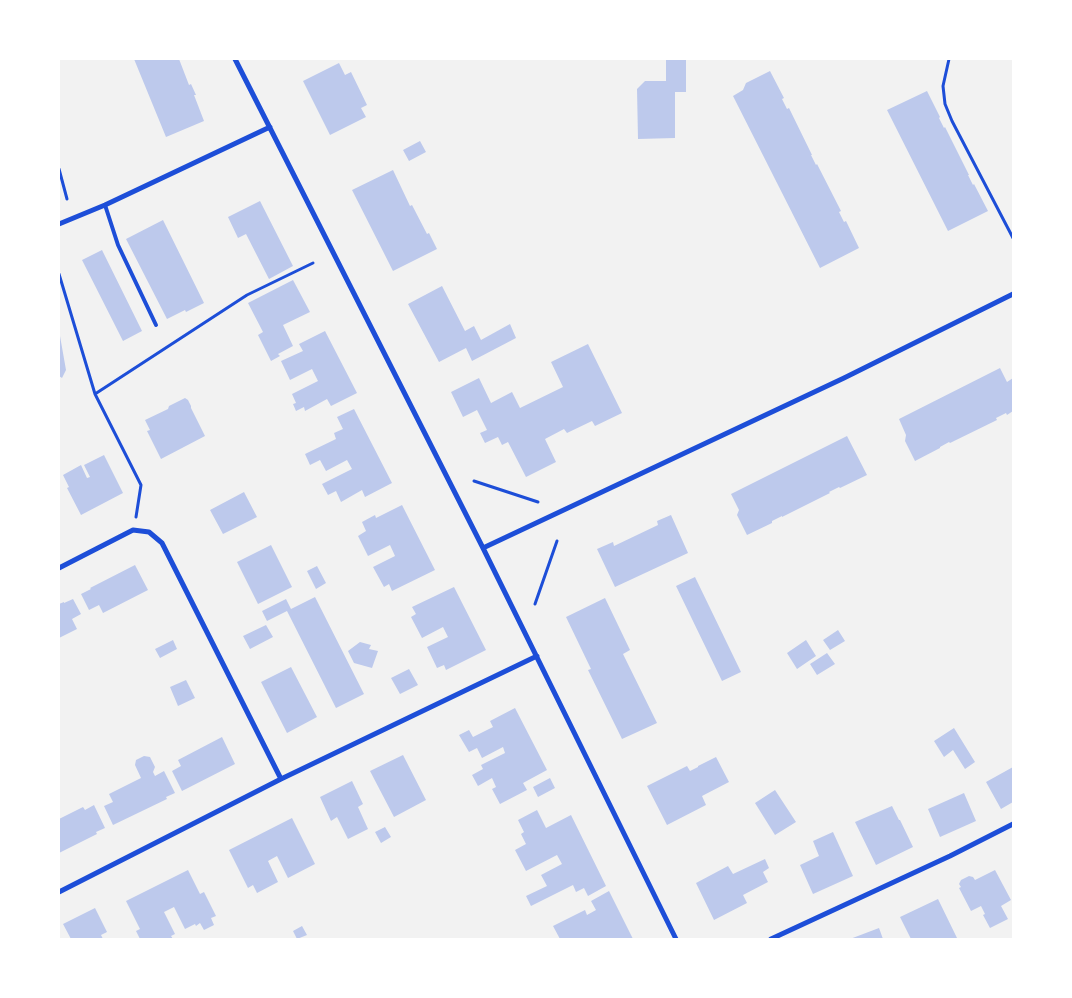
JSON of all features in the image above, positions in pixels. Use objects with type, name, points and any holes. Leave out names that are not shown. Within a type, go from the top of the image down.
[{"type":"street","points":[[235,59],[483,548],[676,939]]},
{"type":"street","points":[[59,224],[104,205],[270,127]]},
{"type":"street","points":[[483,548],[844,378],[1013,294]]},
{"type":"street","points":[[59,568],[133,530],[150,532],[162,544],[281,779]]},
{"type":"street","points":[[59,892],[281,779],[537,656]]},
{"type":"street","points":[[772,939],[1013,824]]},
{"type":"lane","points":[[104,205],[118,245],[156,325]]},
{"type":"path","points":[[949,59],[943,86],[945,104],[1013,238]]},
{"type":"path","points":[[59,169],[67,199]]},
{"type":"path","points":[[95,394],[247,295],[313,263]]},
{"type":"path","points":[[59,274],[95,394],[141,485],[133,530]]},
{"type":"path","points":[[474,481],[538,502]]},
{"type":"path","points":[[535,604],[557,542]]},
{"type":"building","points":[[134,59],[179,59],[189,85],[191,84],[196,95],[194,95],[204,121],[166,137]]},
{"type":"building","points":[[666,59],[686,59],[686,92],[675,92],[675,138],[638,139],[637,89],[645,81],[666,81]]},
{"type":"building","points":[[339,63],[345,75],[351,72],[367,105],[361,108],[366,117],[330,135],[303,81]]},
{"type":"building","points":[[770,71],[784,98],[782,99],[787,109],[789,108],[816,165],[841,211],[839,212],[844,222],[846,221],[859,248],[820,268],[733,96],[743,90],[746,83]]},
{"type":"building","points":[[927,91],[944,128],[988,211],[948,231],[887,110]]},
{"type":"building","points":[[420,141],[426,152],[409,161],[403,150]]},
{"type":"building","points":[[393,170],[410,206],[412,205],[437,249],[393,271],[352,190]]},
{"type":"building","points":[[260,201],[293,266],[269,279],[246,234],[238,238],[228,217]]},
{"type":"building","points":[[163,220],[204,303],[167,319],[126,239]]},
{"type":"building","points":[[102,250],[142,331],[123,341],[82,260]]},
{"type":"building","points":[[293,280],[310,312],[283,325],[293,346],[278,354],[280,356],[271,361],[258,335],[263,332],[248,303]]},
{"type":"building","points":[[442,286],[465,331],[474,326],[481,340],[510,324],[516,338],[472,361],[466,348],[439,362],[408,304]]},
{"type":"building","points":[[325,331],[357,393],[331,406],[327,399],[305,411],[304,407],[296,411],[293,404],[296,403],[292,394],[318,381],[312,369],[290,380],[281,361],[303,351],[299,344]]},
{"type":"building","points":[[59,336],[66,370],[62,378],[59,376]]},
{"type":"building","points":[[588,344],[622,413],[595,426],[592,421],[567,433],[564,429],[545,439],[556,462],[526,477],[508,442],[502,445],[498,437],[485,443],[480,433],[487,430],[477,410],[463,417],[451,392],[479,378],[491,403],[512,392],[520,408],[563,387],[551,362]]},
{"type":"building","points":[[1000,368],[1007,382],[1013,378],[1013,411],[915,461],[905,441],[906,435],[899,419]]},
{"type":"building","points":[[185,398],[188,400],[205,436],[161,459],[147,431],[150,430],[145,420]]},
{"type":"building","points":[[354,409],[392,483],[365,497],[362,490],[341,502],[336,491],[328,495],[322,484],[352,469],[347,460],[326,471],[320,460],[310,465],[305,454],[336,439],[334,433],[343,429],[337,417]]},
{"type":"building","points":[[847,436],[867,475],[829,492],[747,535],[737,515],[739,510],[731,494]]},
{"type":"building","points":[[104,455],[123,493],[81,515],[67,488],[69,487],[63,475],[81,465],[87,478],[90,477],[84,465]]},
{"type":"building","points":[[244,492],[257,517],[223,534],[210,510]]},
{"type":"building","points":[[402,505],[435,570],[392,591],[389,584],[384,587],[373,567],[395,556],[390,545],[368,556],[358,536],[366,531],[362,522],[375,515],[376,518]]},
{"type":"building","points":[[671,515],[688,553],[615,587],[597,549],[613,542],[614,546],[658,525],[657,521]]},
{"type":"building","points":[[271,545],[292,587],[258,604],[237,562]]},
{"type":"building","points":[[135,565],[148,590],[103,613],[99,605],[89,610],[81,594]]},
{"type":"building","points":[[317,566],[326,583],[316,589],[307,571]]},
{"type":"building","points":[[695,577],[741,672],[722,681],[676,586]]},
{"type":"building","points":[[454,587],[486,650],[446,670],[444,665],[437,668],[427,647],[448,637],[443,627],[422,638],[411,617],[416,614],[412,607]]},
{"type":"building","points":[[315,597],[364,694],[336,708],[287,611],[267,621],[262,611],[286,599],[291,609]]},
{"type":"building","points":[[605,598],[630,650],[623,654],[657,723],[622,739],[588,670],[591,669],[566,617]]},
{"type":"building","points":[[73,599],[81,614],[72,619],[77,629],[59,638],[59,604]]},
{"type":"building","points":[[266,625],[273,637],[250,649],[243,636]]},
{"type":"building","points":[[838,630],[845,641],[830,650],[823,640]]},
{"type":"building","points":[[173,640],[177,649],[160,658],[155,649]]},
{"type":"building","points":[[806,640],[816,656],[797,669],[787,653]]},
{"type":"building","points":[[360,642],[371,645],[369,649],[378,651],[372,668],[354,663],[348,651]]},
{"type":"building","points":[[827,653],[835,664],[817,675],[810,664]]},
{"type":"building","points":[[291,667],[317,717],[287,733],[261,682]]},
{"type":"building","points":[[409,669],[418,685],[400,694],[391,678]]},
{"type":"building","points":[[186,680],[195,698],[178,706],[170,687]]},
{"type":"building","points":[[515,708],[547,770],[523,783],[527,790],[500,804],[492,789],[496,787],[492,778],[478,786],[472,775],[483,769],[481,765],[505,753],[503,747],[482,758],[477,748],[469,752],[459,735],[469,730],[473,737],[493,727],[490,721]]},
{"type":"building","points":[[954,728],[975,762],[965,769],[953,750],[944,757],[934,741]]},
{"type":"building","points":[[222,737],[235,764],[182,791],[172,771],[181,766],[178,760]]},
{"type":"building","points":[[403,755],[426,800],[394,817],[370,771]]},
{"type":"building","points":[[144,756],[150,757],[155,767],[153,772],[155,776],[164,771],[175,793],[166,797],[167,799],[113,825],[104,806],[113,802],[109,794],[141,778],[135,765],[136,760]]},
{"type":"building","points":[[716,757],[729,782],[702,796],[706,805],[667,825],[647,786],[687,766],[690,771]]},
{"type":"building","points":[[1013,767],[1013,802],[1001,809],[986,782]]},
{"type":"building","points":[[550,778],[555,788],[538,797],[533,787]]},
{"type":"building","points":[[352,781],[363,804],[358,807],[368,829],[348,839],[337,817],[331,821],[320,797]]},
{"type":"building","points":[[775,790],[796,822],[775,835],[755,803]]},
{"type":"building","points":[[964,793],[976,821],[940,837],[928,809]]},
{"type":"building","points":[[94,805],[105,828],[59,853],[59,819],[83,807],[85,810]]},
{"type":"building","points":[[892,806],[913,847],[876,865],[855,822]]},
{"type":"building","points":[[537,810],[546,828],[571,815],[606,886],[588,896],[584,888],[576,892],[573,885],[531,906],[526,896],[547,886],[541,875],[562,864],[557,855],[526,871],[515,850],[526,844],[521,834],[524,832],[518,820]]},
{"type":"building","points":[[292,818],[315,864],[288,878],[277,856],[268,861],[278,882],[257,893],[253,885],[248,888],[229,850]]},
{"type":"building","points":[[385,827],[391,837],[381,843],[375,832]]},
{"type":"building","points":[[833,832],[853,876],[813,894],[800,865],[819,856],[813,841]]},
{"type":"building","points":[[765,859],[769,868],[763,872],[768,882],[743,895],[747,903],[714,920],[696,883],[728,866],[733,874]]},
{"type":"building","points":[[188,870],[200,894],[204,892],[216,916],[211,918],[214,925],[204,930],[200,923],[185,929],[174,907],[164,912],[175,934],[171,936],[173,939],[140,939],[136,931],[140,929],[126,901]]},
{"type":"building","points":[[995,870],[1011,900],[1001,906],[1008,919],[990,928],[983,915],[985,914],[981,906],[971,911],[959,888],[961,887],[959,884],[961,880],[969,876],[975,880]]},
{"type":"building","points":[[609,891],[633,939],[560,939],[553,926],[585,910],[587,915],[596,910],[591,901]]},
{"type":"building","points":[[938,899],[957,938],[911,939],[900,917]]},
{"type":"building","points":[[95,908],[107,932],[101,935],[103,939],[71,939],[63,924]]},
{"type":"building","points":[[302,926],[307,935],[297,939],[293,931]]},
{"type":"building","points":[[879,928],[883,939],[850,939]]}]
